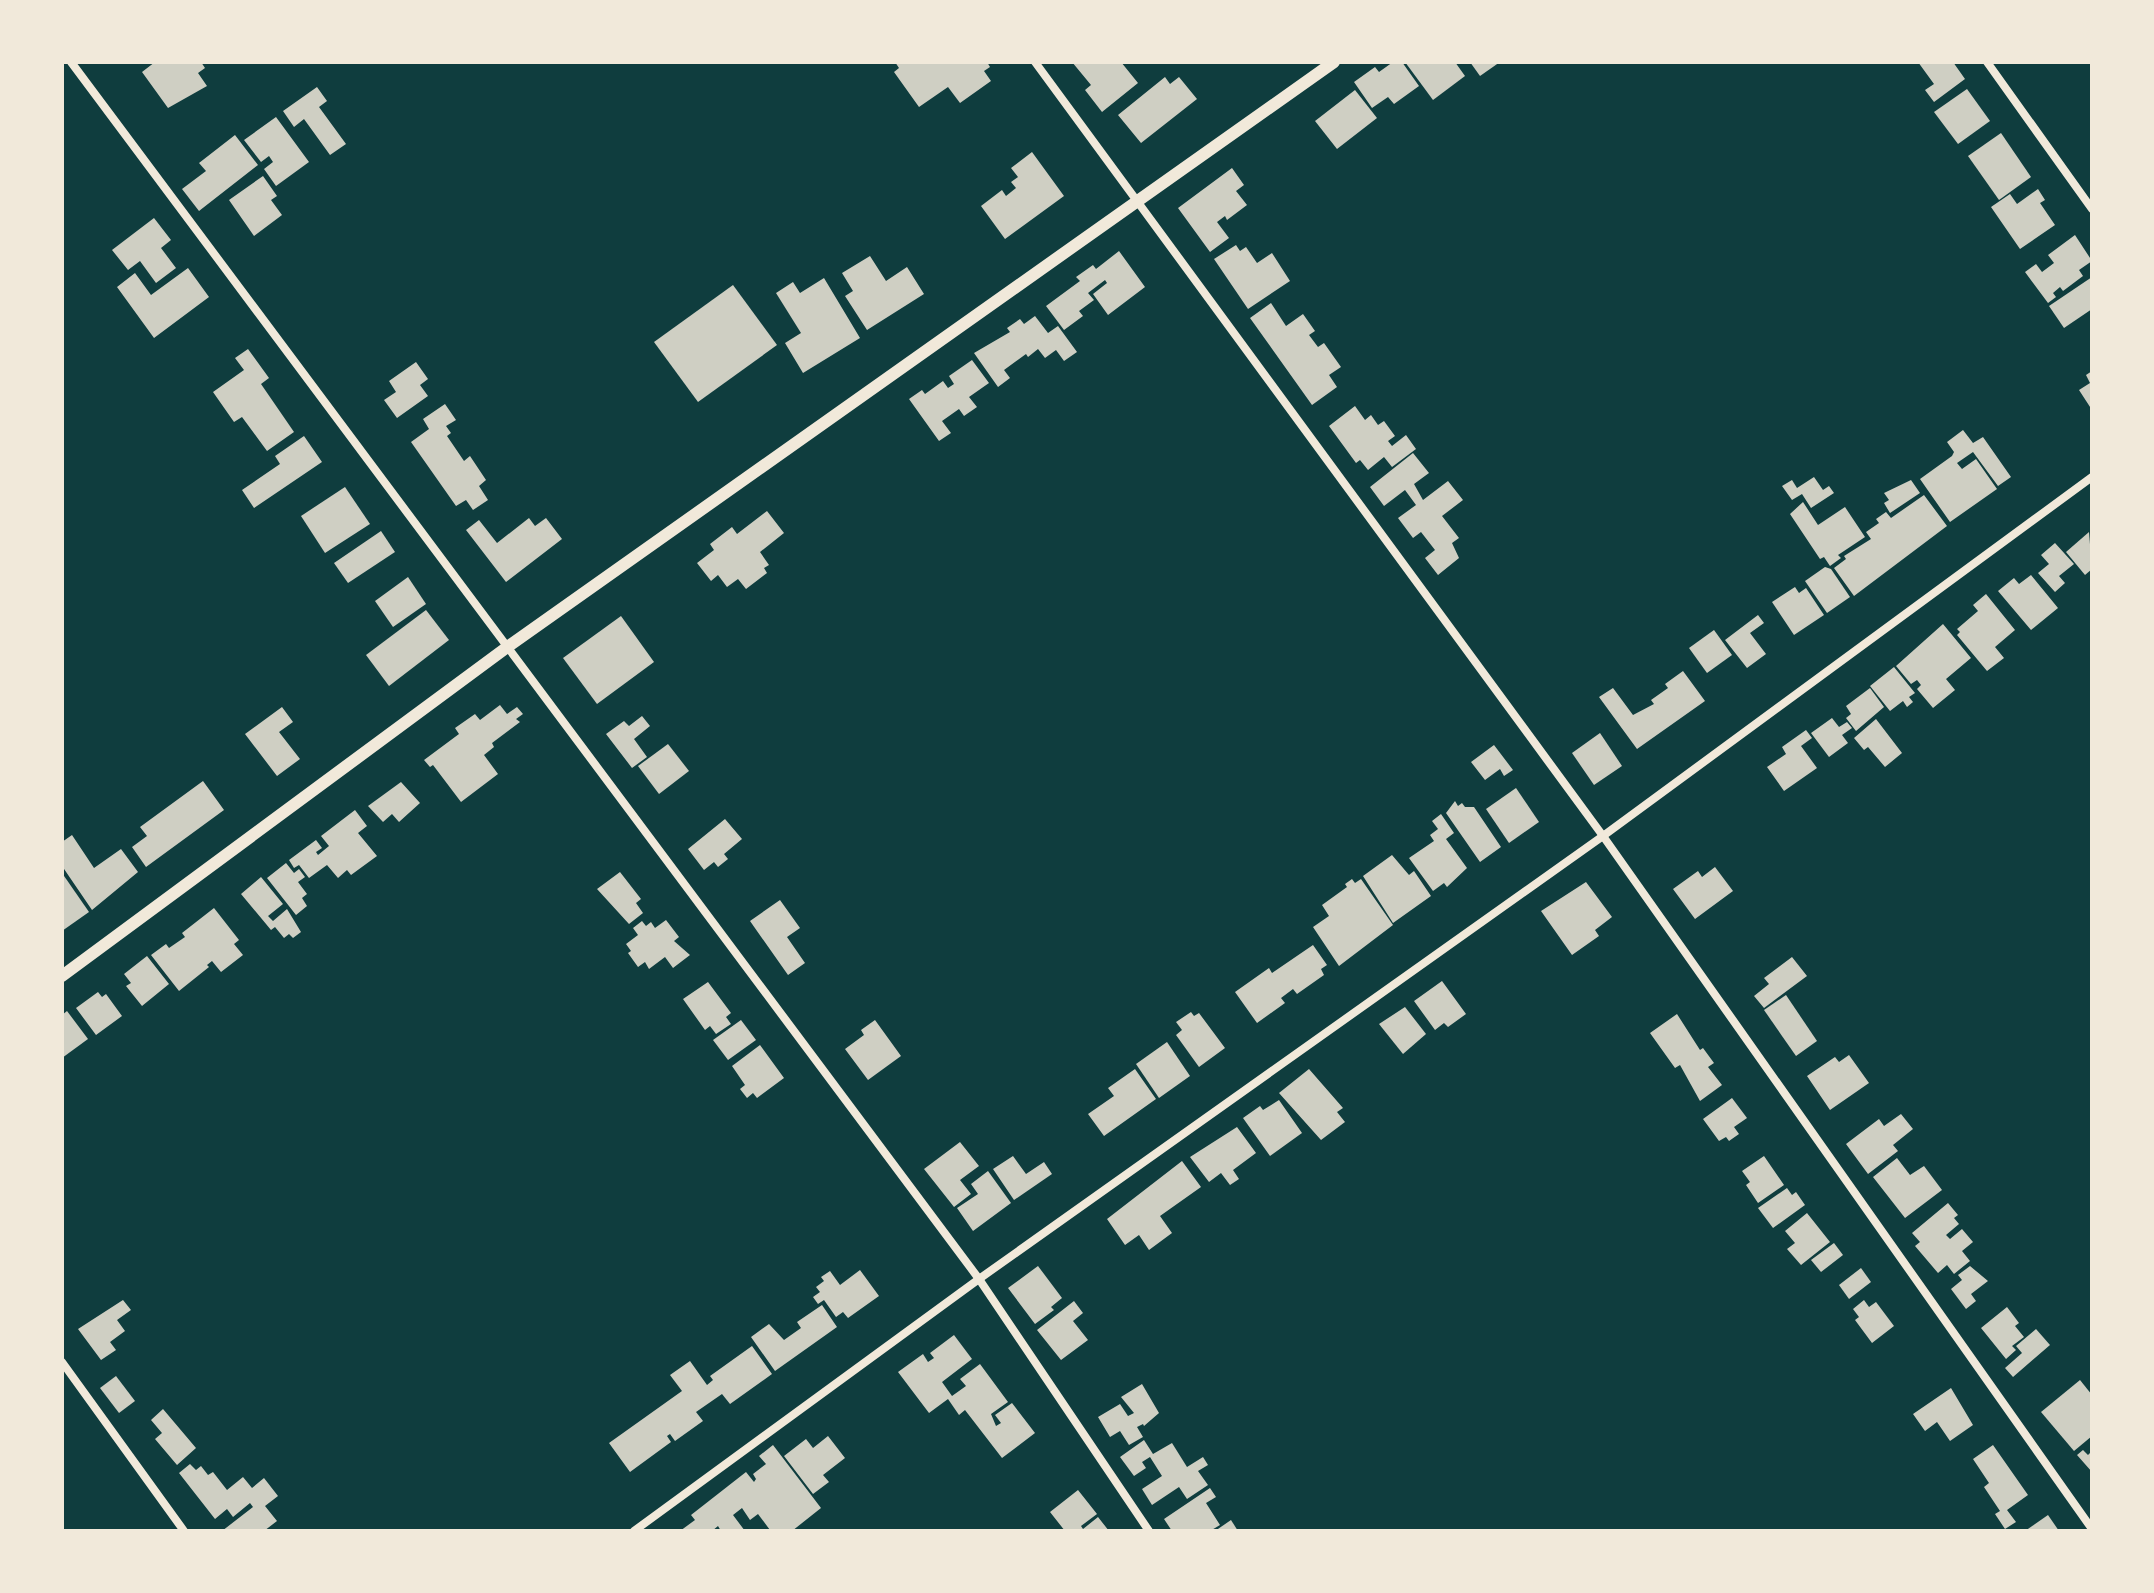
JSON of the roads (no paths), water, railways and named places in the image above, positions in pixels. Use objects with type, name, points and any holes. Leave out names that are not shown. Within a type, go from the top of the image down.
[{"type":"street","points":[[71,62],[979,1279],[1149,1531]]},
{"type":"street","points":[[1035,62],[1138,198],[1603,836],[2092,1529]]},
{"type":"street","points":[[62,976],[506,648],[1334,62]]},
{"type":"street","points":[[1987,62],[2092,209]]},
{"type":"street","points":[[634,1531],[979,1279],[1603,836],[2092,477]]},
{"type":"street","points":[[62,1362],[184,1531]]}]
